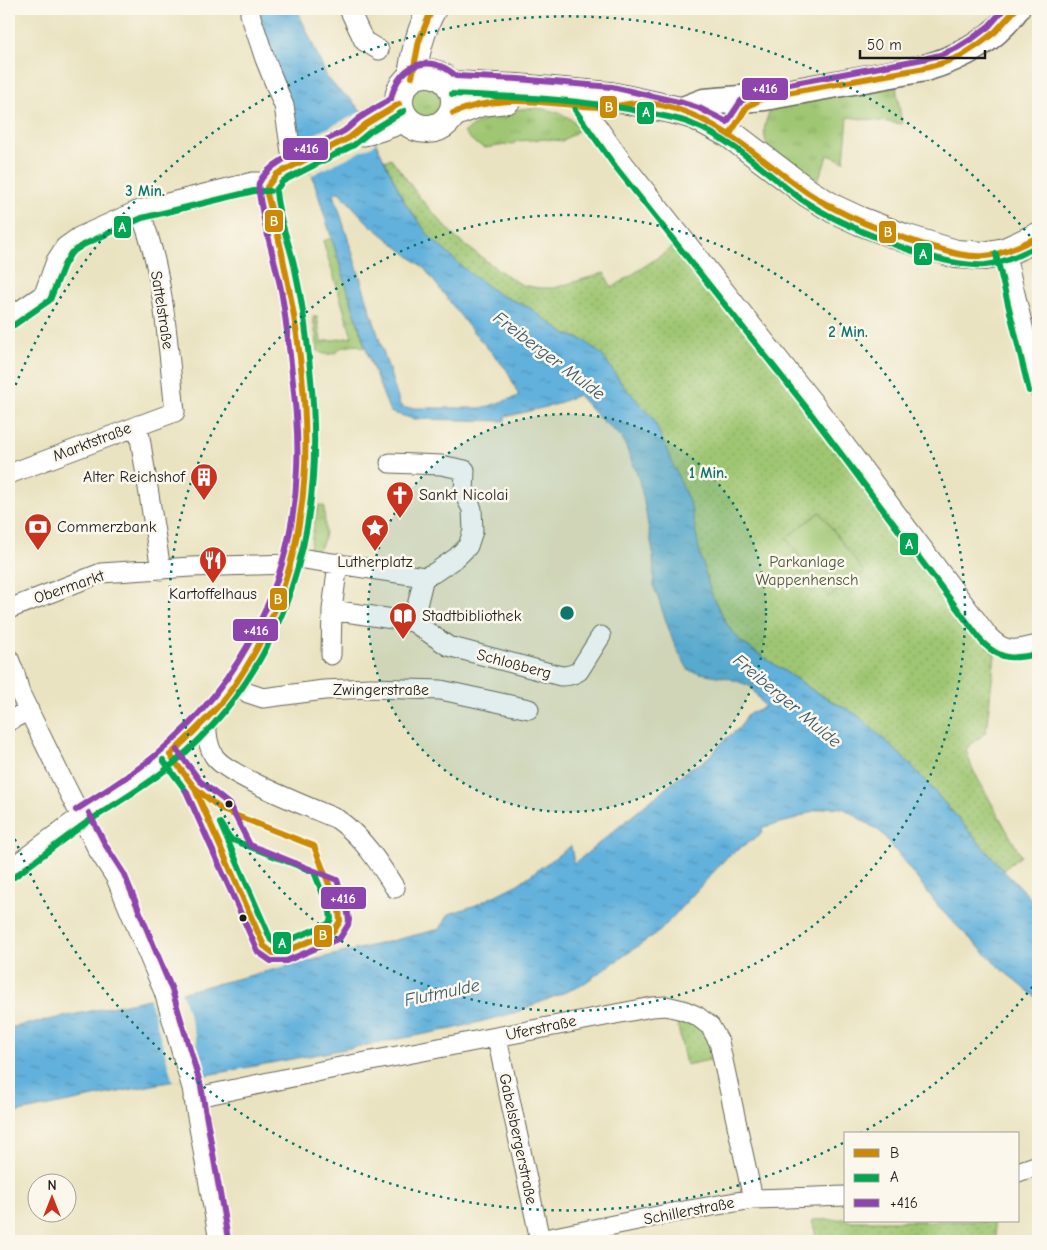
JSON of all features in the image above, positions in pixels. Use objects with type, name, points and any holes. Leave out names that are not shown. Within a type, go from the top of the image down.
[{"type":"main road","points":[[432,9],[413,66],[433,78],[455,94],[456,104],[448,121],[432,129],[422,129],[403,113],[399,95],[402,86],[433,78],[610,96],[696,116],[730,134],[808,193],[834,209],[904,238],[956,254],[984,256],[1006,252],[1038,237]]},
{"type":"main road","points":[[433,78],[434,45],[442,9]]},
{"type":"main road","points":[[680,111],[704,102],[765,97],[915,70],[944,62],[961,56],[978,45],[995,32],[1016,9]]},
{"type":"main road","points":[[730,134],[747,107],[765,97]]},
{"type":"main road","points":[[453,113],[481,102],[502,99],[523,99],[608,107],[640,103]]},
{"type":"street","points":[[349,9],[364,41],[379,50]]},
{"type":"street","points":[[250,14],[265,60],[284,106],[298,162]]},
{"type":"street","points":[[582,105],[621,160],[813,402],[990,637],[999,647],[1011,650],[1038,645]]},
{"type":"street","points":[[9,870],[170,755],[206,719],[235,684],[260,641],[276,606],[292,560],[299,533],[305,478],[304,398],[287,273],[266,194],[266,187],[277,174],[298,162],[369,129],[386,128],[403,113]]},
{"type":"street","points":[[9,318],[44,294],[56,261],[65,247],[79,237],[139,210],[253,182],[270,182]]},
{"type":"street","name":"Sattelstraße","points":[[139,210],[149,233],[163,305],[175,412]]},
{"type":"street","points":[[1006,252],[1038,389]]},
{"type":"street","name":"Marktstraße","points":[[9,474],[175,412]]},
{"type":"street","points":[[138,425],[161,570]]},
{"type":"street","points":[[292,560],[338,563],[424,577],[434,573],[457,557],[468,546],[473,531],[472,509],[464,494],[465,470],[441,465],[390,463]]},
{"type":"street","name":"Obermarkt","points":[[9,609],[101,574],[292,560]]},
{"type":"street","points":[[331,655],[332,610],[338,563]]},
{"type":"street","points":[[332,610],[413,622],[424,577]]},
{"type":"street","name":"Schloßberg","points":[[413,622],[448,646],[561,676],[575,674],[578,671],[601,636]]},
{"type":"street","points":[[9,660],[20,693],[98,850],[116,878],[164,992],[189,1079],[219,1241]]},
{"type":"street","name":"Zwingerstraße","points":[[235,684],[248,693],[262,698],[324,690],[371,688],[429,689],[529,709]]},
{"type":"street","points":[[9,721],[29,710]]},
{"type":"street","points":[[206,719],[207,738],[214,757],[230,771],[337,819],[350,828],[378,861],[395,888]]},
{"type":"street","name":"Uferstraße","points":[[193,1098],[595,1017],[666,1006],[697,1016],[710,1026],[719,1042],[753,1199]]},
{"type":"street","name":"Gabelsbergerstraße","points":[[497,1038],[537,1241]]},
{"type":"street","points":[[1020,1171],[1038,1165]]},
{"type":"street","name":"Schillerstraße","points":[[537,1241],[607,1235],[672,1214],[753,1199],[844,1196]]},
{"type":"green space","points":[[895,80],[902,124],[848,117],[844,161],[828,155],[818,180],[767,145],[764,129],[773,104]]},
{"type":"green space","points":[[427,84],[434,85],[439,89],[443,94],[443,108],[439,113],[434,117],[427,118],[420,117],[415,113],[411,108],[410,101],[411,94],[415,89],[420,85]]},
{"type":"green space","points":[[535,108],[549,110],[566,116],[581,129],[562,141],[544,139],[517,141],[513,144],[485,148],[476,144],[464,133],[480,122],[497,114]]},
{"type":"green space","name":"Parkanlage Wappenhensch","points":[[391,158],[420,198],[456,238],[522,285],[554,288],[604,273],[612,288],[675,246],[734,312],[901,535],[995,655],[986,732],[966,749],[972,768],[1021,856],[1003,870],[915,769],[857,715],[814,691],[741,642],[726,623],[711,593],[700,554],[622,384],[603,357],[585,341],[564,333],[530,308],[498,294],[468,272],[430,237],[405,203],[385,161]]},
{"type":"green space","points":[[332,238],[365,347],[361,348],[359,345],[342,347],[334,353],[328,354],[318,351],[313,317],[317,317],[321,342],[352,337],[323,241]]},
{"type":"green space","points":[[318,505],[324,506],[325,532],[322,544],[313,552],[310,548]]},
{"type":"green space","points":[[820,512],[864,572],[829,597],[786,538]]},
{"type":"green space","points":[[677,1022],[695,1024],[704,1031],[708,1036],[714,1059],[686,1065]]},
{"type":"green space","points":[[844,1219],[844,1222],[993,1222],[997,1241],[817,1241],[812,1220]]},
{"type":"water","points":[[254,9],[297,9],[327,77],[339,91],[351,99],[361,112],[405,203],[430,237],[468,272],[498,294],[530,308],[564,333],[585,341],[603,356],[622,384],[653,418],[691,506],[700,554],[711,593],[726,623],[741,642],[814,691],[857,715],[885,740],[915,769],[1003,870],[1038,906],[1038,999],[1001,969],[943,912],[881,832],[843,808],[830,807],[813,811],[793,820],[763,827],[761,834],[728,856],[660,931],[580,986],[514,1013],[452,1029],[9,1114],[9,1028],[183,992],[440,929],[449,914],[476,905],[518,884],[571,846],[574,864],[690,768],[701,763],[713,753],[723,741],[739,728],[748,714],[765,707],[750,686],[728,678],[689,671],[674,644],[654,587],[653,553],[638,476],[622,438],[596,415],[578,395],[554,405],[505,417],[505,421],[414,419],[390,412],[369,358],[312,175],[296,143]],"holes":[[[339,192],[368,223],[424,268],[469,327],[507,370],[519,396],[483,408],[405,408],[400,405],[334,194]]]},
{"type":"pier","points":[[361,112],[376,144],[312,175],[296,143]]},
{"type":"pier","points":[[181,990],[205,1075],[173,1082],[149,996]]},
{"type":"transit line","name":"B","points":[[412,77],[419,41],[432,9]]},
{"type":"transit line","name":"+416","points":[[76,810],[146,763],[187,727],[214,696],[237,663],[257,627],[273,590],[285,551],[293,511],[297,469],[296,412],[290,355],[279,281],[263,216],[259,189],[259,183],[275,165],[297,152],[344,131],[361,117],[391,99],[400,77],[416,65],[436,65],[456,76],[612,87],[683,103],[699,108],[727,122],[741,101],[763,89],[940,55],[957,48],[973,38],[989,26],[1004,9]]},
{"type":"transit line","name":"B","points":[[730,134],[747,107],[765,97],[925,68],[961,56],[995,32],[1016,9]]},
{"type":"transit line","name":"A","points":[[452,94],[550,99],[624,108],[687,122],[707,131],[735,148],[801,199],[839,221],[890,243],[942,260],[966,264],[992,264],[1038,246]]},
{"type":"transit line","name":"B","points":[[453,113],[472,107],[508,101],[604,107],[636,103],[661,105],[684,112],[714,126],[741,143],[822,202],[850,217],[894,235],[962,255],[977,256],[992,255],[1006,251],[1038,237]]},
{"type":"transit line","name":"B","points":[[170,755],[205,720],[236,683],[264,634],[285,584],[298,532],[304,479],[305,426],[302,372],[294,318],[267,187],[277,174],[349,138],[366,124],[399,104]]},
{"type":"transit line","name":"A","points":[[575,110],[614,165],[806,407],[983,643],[1002,656],[1022,657],[1038,654]]},
{"type":"transit line","name":"A","points":[[14,877],[86,823],[142,787],[174,763],[214,724],[246,682],[272,637],[291,589],[305,539],[312,487],[314,434],[310,365],[303,310],[276,190],[283,181],[354,145],[371,131],[404,111]]},
{"type":"transit line","name":"A","points":[[14,325],[50,300],[71,253],[83,245],[142,218],[254,191],[270,191]]},
{"type":"transit line","name":"A","points":[[996,254],[1029,391]]},
{"type":"transit line","name":"+416","points":[[177,750],[200,781],[229,804],[250,845],[337,880],[347,908],[349,920],[340,938],[286,961],[271,961],[258,952],[186,791]]},
{"type":"transit line","name":"B","points":[[170,755],[194,787]]},
{"type":"transit line","name":"A","points":[[163,760],[186,791]]},
{"type":"transit line","name":"B","points":[[194,787],[222,810],[314,846],[339,910],[340,921],[334,931],[284,952],[273,953],[264,946],[194,787]]},
{"type":"transit line","name":"+416","points":[[89,813],[106,846],[124,874],[172,990],[201,1086],[228,1239]]},
{"type":"transit line","name":"A","points":[[220,823],[230,839],[314,872],[330,912],[331,919],[328,924],[282,943],[276,944],[271,940],[220,823]]},
{"type":"place","name":"Alter Reichshof","points":[[204,501]]},
{"type":"place","name":"Sankt Nicolai","points":[[400,519]]},
{"type":"place","name":"Commerzbank","points":[[38,551]]},
{"type":"place","name":"Lutherplatz","points":[[375,552]]},
{"type":"place","name":"Kartoffelhaus","points":[[213,584]]},
{"type":"place","name":"Stadtbibliothek","points":[[403,640]]},
{"type":"water label","name":"Freiberger Mulde","points":[[549,356]]},
{"type":"water label","name":"Freiberger Mulde","points":[[787,701]]},
{"type":"water label","name":"Flutmulde","points":[[442,993]]}]
